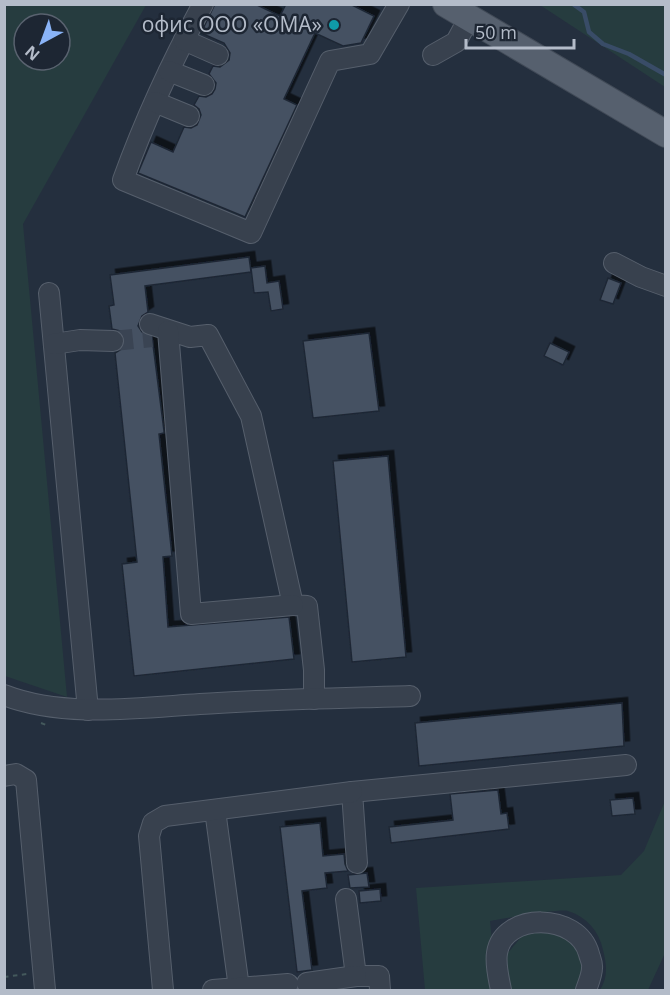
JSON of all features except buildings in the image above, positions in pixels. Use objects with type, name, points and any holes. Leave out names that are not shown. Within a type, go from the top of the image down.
[{"type":"main road","points":[[446,4],[666,134]]},
{"type":"lane","points":[[203,4],[140,134],[123,180],[251,233],[330,61],[370,54],[399,4]]},
{"type":"lane","points":[[433,55],[456,42],[469,18]]},
{"type":"lane","points":[[184,40],[218,55]]},
{"type":"lane","points":[[169,71],[204,85]]},
{"type":"lane","points":[[155,102],[189,116]]},
{"type":"lane","points":[[614,263],[641,277],[666,286]]},
{"type":"lane","points":[[49,293],[88,710]]},
{"type":"lane","points":[[293,605],[251,416],[208,334],[190,337],[156,331],[191,614],[293,605],[308,606],[314,670],[314,699]]},
{"type":"lane","points":[[54,344],[113,334]]},
{"type":"lane","points":[[4,695],[49,708],[88,710],[410,696]]},
{"type":"lane","points":[[163,990],[149,836],[153,823],[165,816],[352,792],[626,765]]},
{"type":"lane","points":[[4,776],[16,774],[26,780],[45,990]]},
{"type":"lane","points":[[352,792],[357,863]]},
{"type":"lane","points":[[215,810],[239,988]]},
{"type":"lane","points":[[346,899],[356,976]]},
{"type":"lane","points":[[501,990],[497,954],[500,945],[514,930],[537,922],[550,922],[565,926],[575,932],[587,947],[592,968],[586,990]]},
{"type":"lane","points":[[213,990],[356,976],[379,976],[380,990]]},
{"type":"path","points":[[4,976],[31,974]]},
{"type":"green space","points":[[5,4],[146,5],[23,224],[67,697],[5,676]]},
{"type":"green space","points":[[539,5],[665,5],[665,87],[543,7]]},
{"type":"green space","points":[[665,801],[665,953],[648,990],[600,990],[606,976],[606,966],[599,937],[581,917],[563,910],[490,921],[497,990],[425,990],[416,888],[621,875],[644,851]]},
{"type":"green space","points":[[532,931],[553,932],[575,944],[585,966],[580,990],[505,990],[506,955],[522,936]]},
{"type":"waterway","points":[[573,4],[584,12],[589,32],[603,44],[629,54],[666,75]]},
{"type":"tunnel","points":[[113,341],[152,337]]},
{"type":"place","name":"офис ООО «ОМА»","points":[[334,25]]}]
